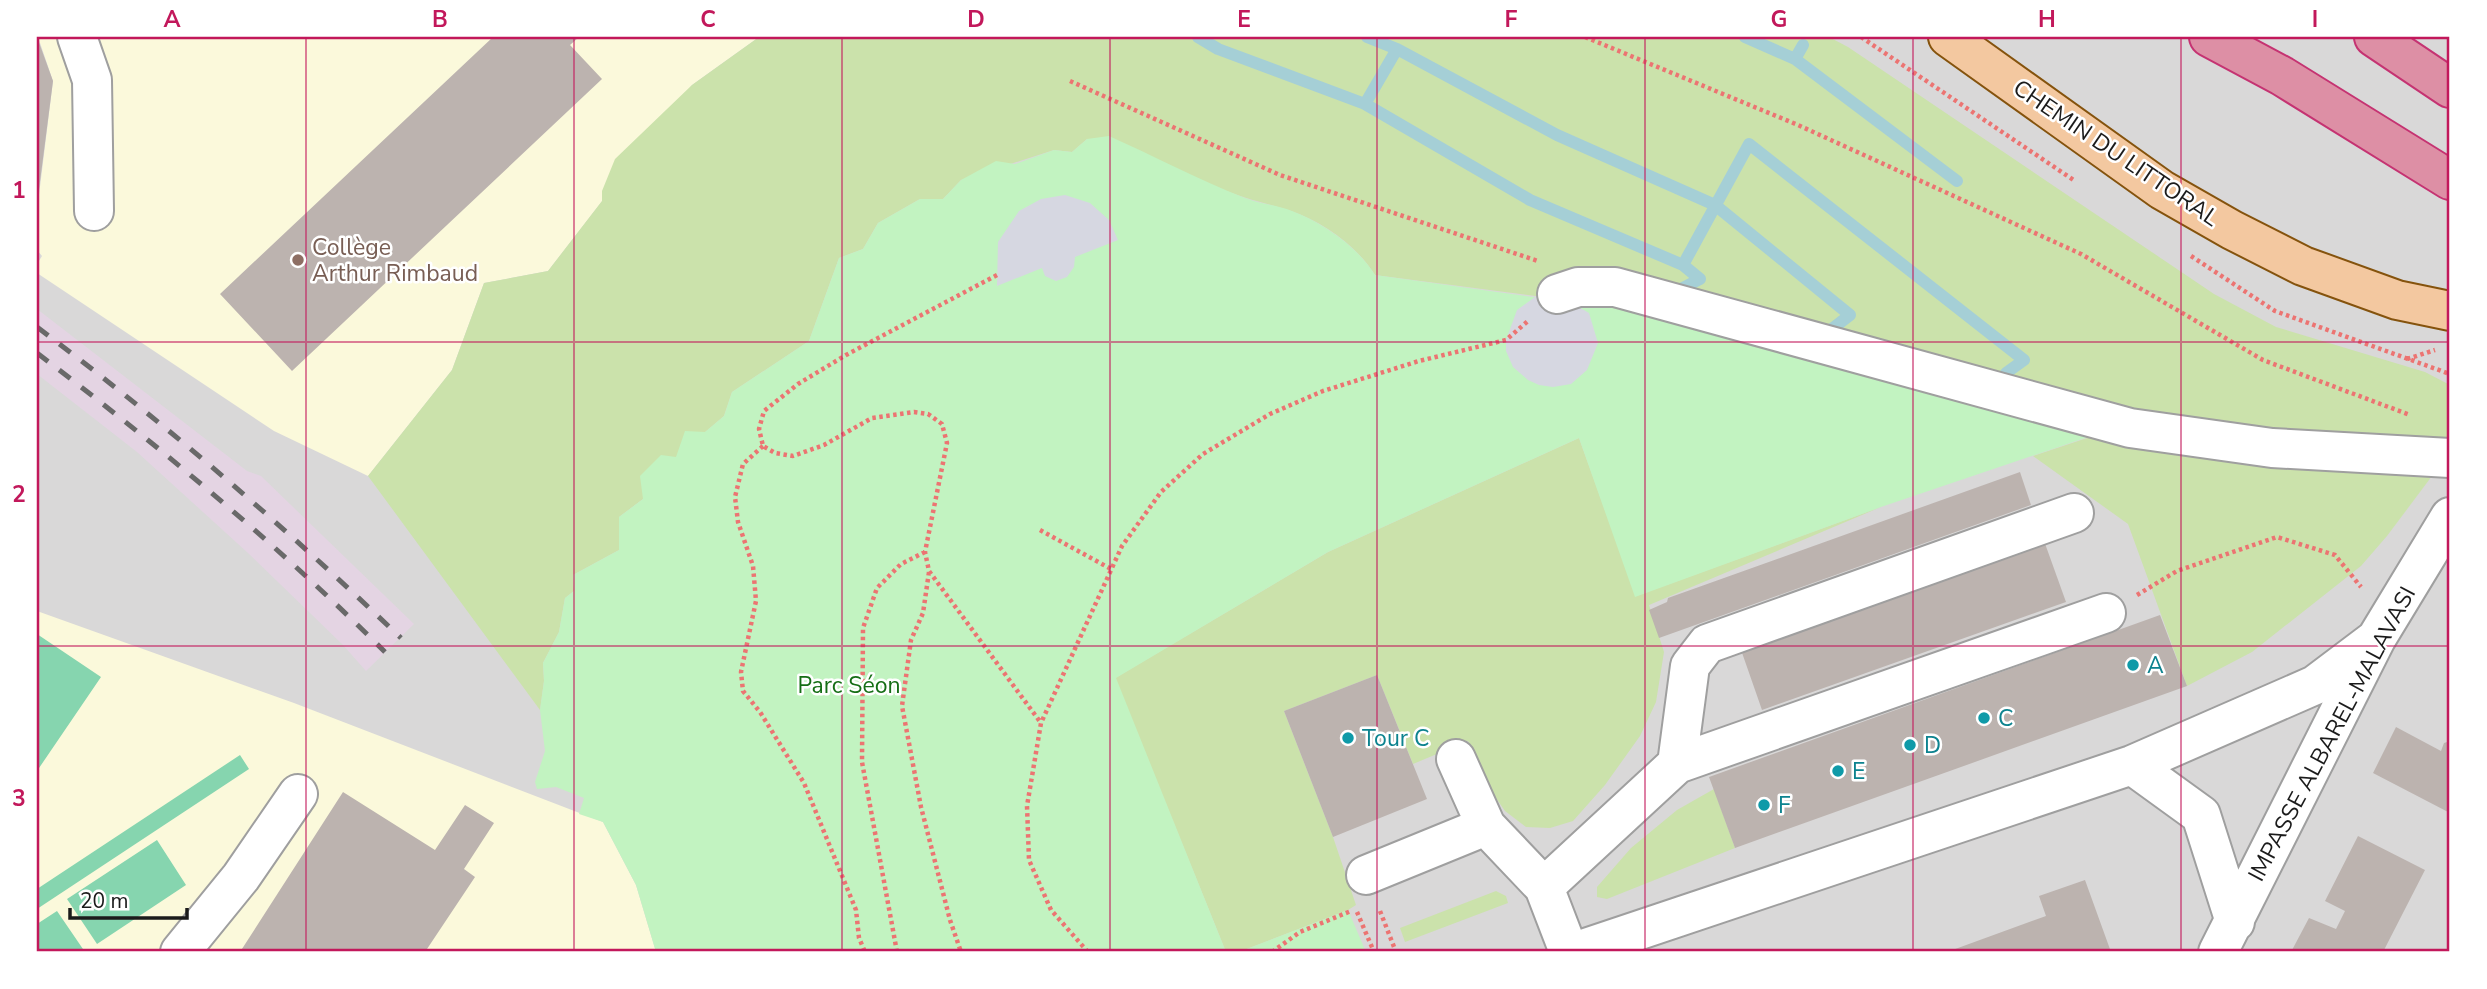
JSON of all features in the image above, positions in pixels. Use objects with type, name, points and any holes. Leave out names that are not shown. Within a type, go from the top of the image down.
[{"type":"highway","points":[[2209,37],[2283,76],[2450,180]]},
{"type":"highway","points":[[2374,37],[2450,88]]},
{"type":"main road","name":"CHEMIN DU LITTORAL","points":[[1948,37],[2162,190],[2255,243],[2303,266],[2397,300],[2450,311]]},
{"type":"street","points":[[77,37],[92,80],[94,211]]},
{"type":"street","points":[[1554,280],[1578,287],[1615,287],[2130,428],[2273,448],[2450,458]]},
{"type":"street","points":[[1677,764],[1690,666],[1707,644],[2074,513]]},
{"type":"street","name":"IMPASSE ALBAREL-MALAVASI","points":[[2227,937],[2376,639],[2450,517]]},
{"type":"street","points":[[1544,887],[1677,764],[2106,613]]},
{"type":"street","points":[[1456,759],[1486,826],[1544,887],[1571,952],[2132,765],[2315,685],[2376,639]]},
{"type":"street","points":[[2132,765],[2202,815],[2227,937]]},
{"type":"street","points":[[180,952],[241,877],[298,794]]},
{"type":"street","points":[[1366,875],[1486,826]]},
{"type":"path","points":[[1586,37],[1798,125],[2081,254],[2263,360],[2413,416],[2436,434],[2450,458]]},
{"type":"path","points":[[1070,81],[1280,175],[1554,280],[1506,340],[1419,361],[1324,391],[1270,414],[1203,454],[1161,492],[1122,546],[1041,723],[1027,806],[1029,860],[1051,910],[1088,952]]},
{"type":"path","points":[[961,952],[921,807],[902,706],[911,640],[923,613],[929,571],[925,552],[947,443],[942,424],[928,414],[914,412],[872,418],[824,445],[793,456],[775,453],[763,446],[760,429],[764,411],[798,384],[846,355],[997,275]]},
{"type":"path","points":[[2407,359],[2437,350]]},
{"type":"path","points":[[763,446],[743,464],[735,497],[737,522],[753,566],[756,601],[741,672],[743,691],[761,712],[804,783],[856,910],[859,938],[865,952]]},
{"type":"path","points":[[1040,530],[1111,569]]},
{"type":"path","points":[[2177,570],[2277,537],[2335,555],[2351,575]]},
{"type":"path","points":[[897,952],[862,762],[863,628],[877,588],[901,564],[925,552]]},
{"type":"path","points":[[929,571],[1041,723]]},
{"type":"path","points":[[1272,952],[1300,932],[1356,909],[1374,952]]},
{"type":"shaded area","points":[[37,37],[2450,37],[2450,952],[37,952]]},
{"type":"shaded area","name":"Collège Arthur Rimbaud","points":[[38,37],[759,37],[692,85],[548,271],[484,283],[452,370],[368,476],[274,431],[37,273],[37,264],[42,256],[37,250],[37,211],[53,81]]},
{"type":"shaded area","points":[[1065,195],[1090,203],[1109,220],[1118,240],[1075,257],[1074,267],[1067,277],[1056,281],[1045,276],[1042,268],[997,286],[998,242],[1019,211],[1041,199]]},
{"type":"shaded area","points":[[1557,294],[1589,313],[1598,343],[1587,370],[1571,384],[1553,387],[1528,380],[1513,367],[1506,351],[1506,340],[1517,310],[1535,297]]},
{"type":"shaded area","points":[[37,309],[247,471],[261,476],[414,624],[366,671],[343,645],[248,553],[137,452],[37,374]]},
{"type":"shaded area","points":[[37,611],[294,703],[603,822],[636,885],[656,952],[37,952]]},
{"type":"green space","points":[[759,37],[1829,37],[1848,47],[2214,294],[2276,327],[2425,372],[2450,385],[2450,457],[2361,566],[2252,652],[2187,686],[2128,524],[2033,456],[2090,437],[1574,301],[1375,275],[1349,245],[1327,228],[1303,216],[1237,195],[1087,139],[1072,152],[1054,150],[961,180],[943,199],[920,199],[878,223],[863,249],[839,258],[809,341],[732,392],[724,416],[676,457],[643,499],[619,517],[619,550],[573,575],[574,591],[565,598],[559,632],[543,663],[544,681],[540,710],[368,476],[452,370],[484,283],[548,271],[602,201],[602,191],[615,159],[692,85]]},
{"type":"green space","name":"Parc Séon","points":[[1109,136],[1228,191],[1286,209],[1316,222],[1349,245],[1375,275],[1648,313],[2091,436],[1881,507],[1635,597],[1579,438],[1328,552],[1116,678],[1226,952],[656,952],[636,885],[603,822],[579,814],[584,798],[556,787],[537,789],[535,782],[545,751],[540,710],[544,681],[543,663],[559,632],[565,598],[574,591],[573,575],[619,550],[619,517],[643,499],[640,476],[661,455],[676,457],[685,431],[705,432],[724,416],[732,392],[809,341],[839,258],[863,249],[878,223],[920,199],[943,199],[961,180],[996,161],[1015,164],[1054,150],[1072,152],[1087,139]]},
{"type":"green space","points":[[1579,438],[1636,596],[1881,507],[1649,605],[1664,652],[1656,702],[1640,736],[1605,785],[1573,821],[1550,828],[1526,827],[1505,811],[1484,781],[1468,741],[1413,764],[1377,675],[1284,711],[1356,905],[1239,952],[1226,952],[1115,678],[1328,552]]},
{"type":"green space","points":[[37,634],[101,677],[37,771]]},
{"type":"green space","points":[[240,755],[249,769],[37,909],[37,889]]},
{"type":"green space","points":[[1714,789],[1735,848],[1607,899],[1597,897],[1597,887],[1631,848],[1677,810]]},
{"type":"green space","points":[[157,840],[186,885],[97,944],[67,899]]},
{"type":"green space","points":[[1496,891],[1506,896],[1508,903],[1405,942],[1400,928]]},
{"type":"green space","points":[[1348,910],[1366,952],[1239,952]]},
{"type":"green space","points":[[57,911],[85,952],[37,952],[37,924]]},
{"type":"building","points":[[37,37],[53,81],[38,197],[37,197]]},
{"type":"building","points":[[493,37],[579,37],[570,45],[602,79],[292,371],[220,294]]},
{"type":"building","points":[[2020,472],[2031,505],[1659,638],[1649,610],[1667,602],[1668,598]]},
{"type":"building","points":[[2043,538],[2066,602],[1762,710],[1740,647]]},
{"type":"building","points":[[2160,615],[2187,686],[1735,848],[1709,777]]},
{"type":"building","name":"Tour C","points":[[1377,675],[1427,799],[1333,837],[1284,711]]},
{"type":"building","points":[[2396,727],[2441,751],[2444,743],[2450,741],[2450,813],[2373,773]]},
{"type":"building","points":[[343,792],[435,850],[465,805],[494,823],[464,869],[475,877],[425,952],[240,952]]},
{"type":"building","points":[[2358,836],[2425,870],[2383,952],[2291,952],[2309,918],[2336,929],[2345,911],[2325,901]]},
{"type":"building","points":[[2085,880],[2111,952],[1947,952],[2046,916],[2039,896]]},
{"type":"waterway","points":[[1198,37],[1218,49],[1365,104],[1530,200],[1683,265],[1700,279],[1677,291]]},
{"type":"waterway","points":[[1367,37],[1397,49],[1557,135],[1715,205],[1850,315],[1828,332]]},
{"type":"waterway","points":[[1745,37],[1795,59],[1957,181]]},
{"type":"waterway","points":[[1795,59],[1803,45]]},
{"type":"waterway","points":[[1365,104],[1397,49]]},
{"type":"waterway","points":[[1683,265],[1749,144],[2024,360],[2006,373]]},
{"type":"railway","points":[[37,327],[132,400],[224,477],[401,638]]},
{"type":"railway","points":[[37,353],[128,424],[260,534],[385,652]]},
{"type":"place","name":"Collège Arthur Rimbaud","points":[[298,260]]},
{"type":"place","name":"A","points":[[2133,665]]},
{"type":"place","name":"C","points":[[1984,718]]},
{"type":"place","name":"Tour C","points":[[1348,738]]},
{"type":"place","name":"D","points":[[1910,745]]},
{"type":"place","name":"E","points":[[1838,771]]},
{"type":"place","name":"F","points":[[1764,805]]}]
